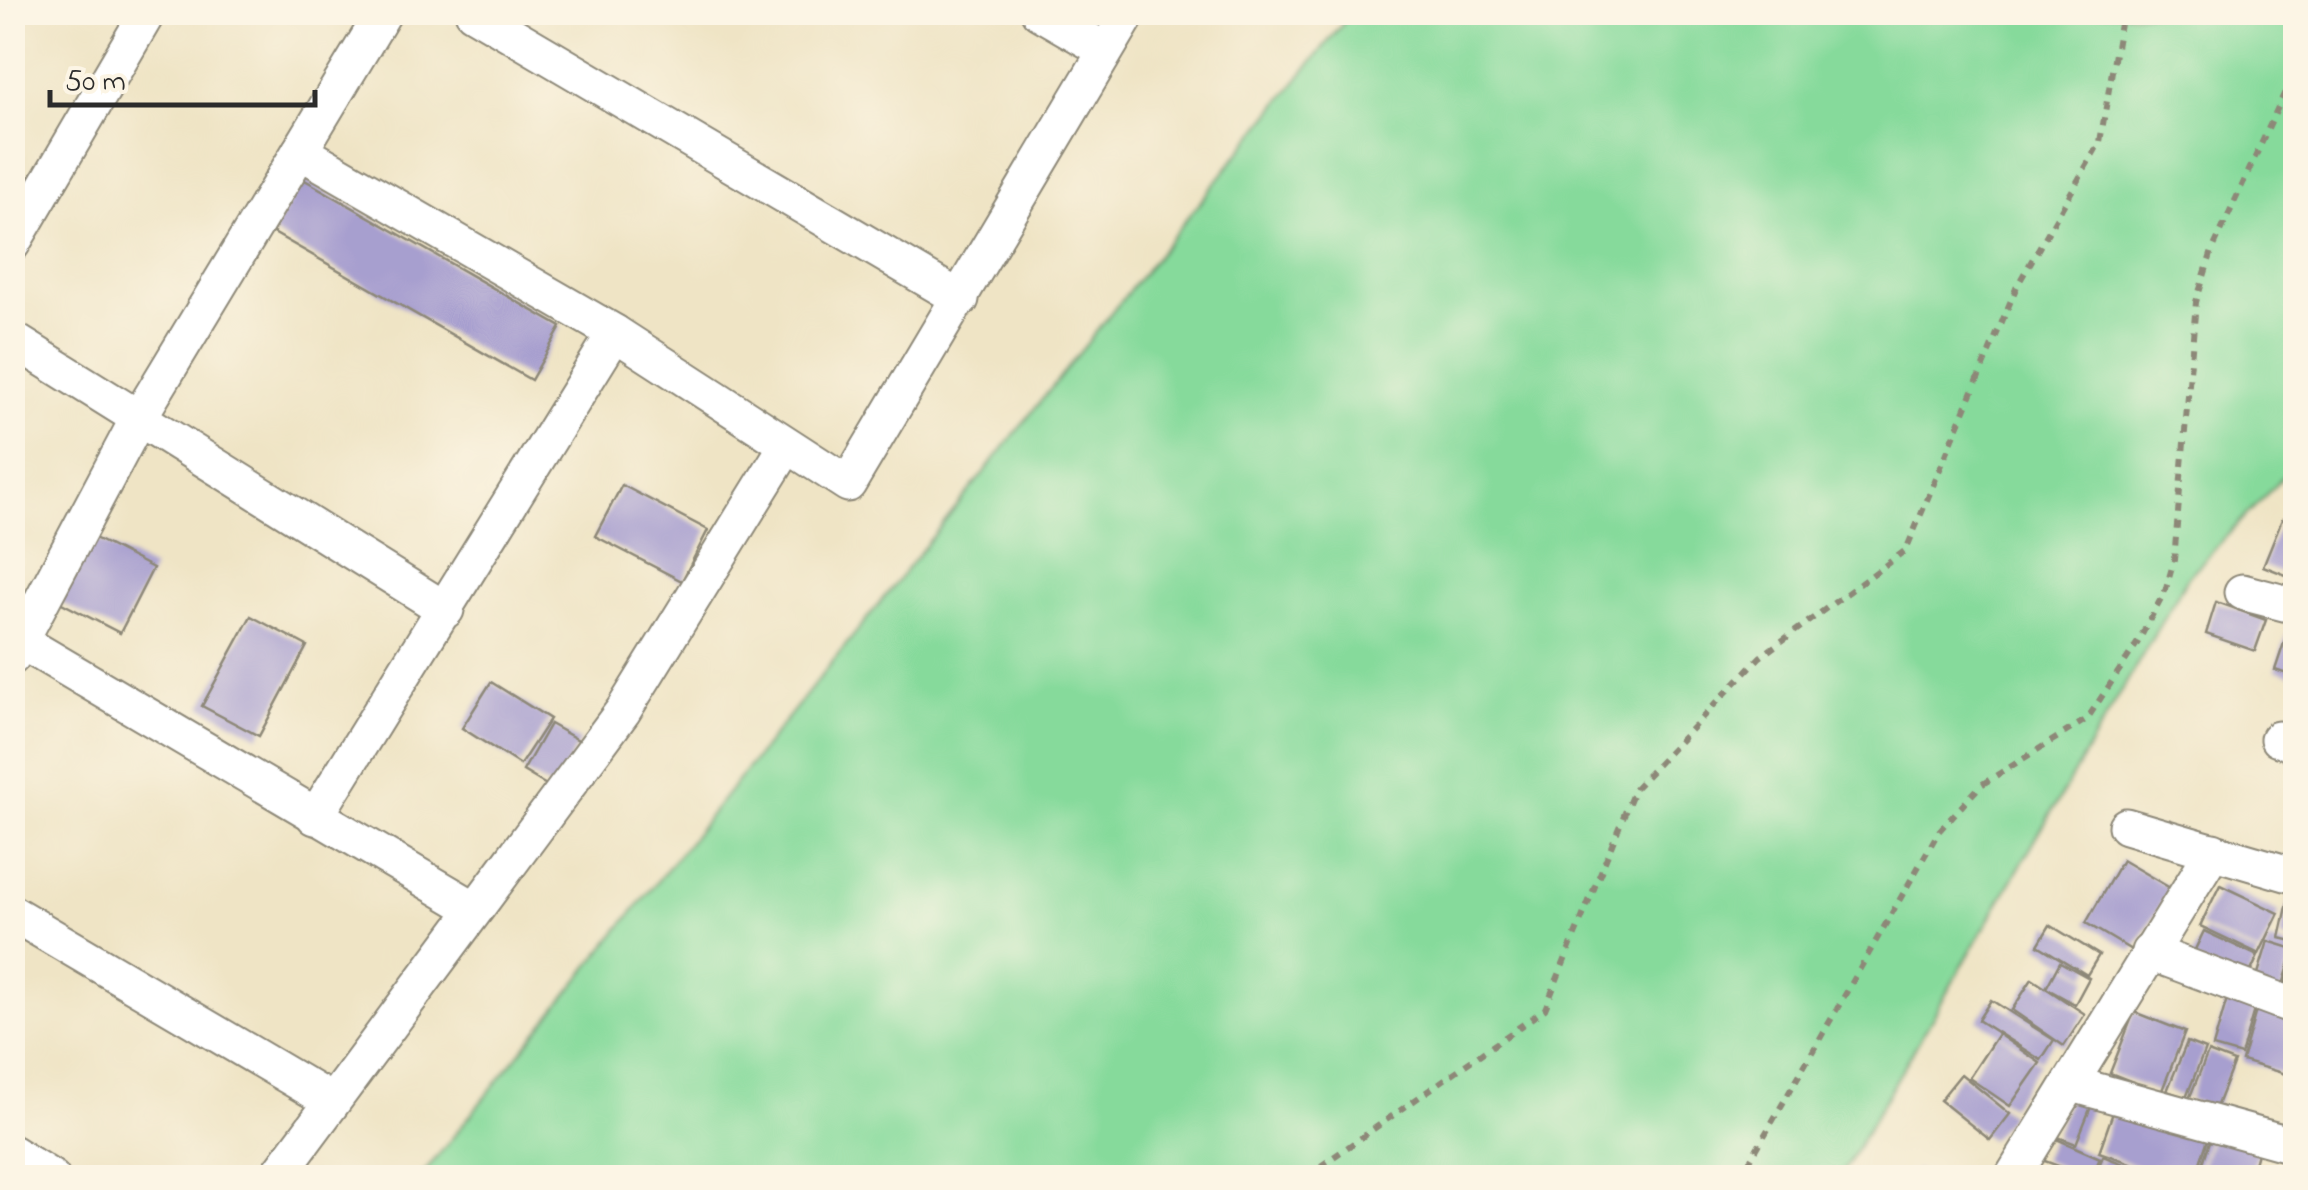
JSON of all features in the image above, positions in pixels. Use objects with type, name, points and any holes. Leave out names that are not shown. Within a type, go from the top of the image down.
[{"type":"street","points":[[12,244],[148,12]]},
{"type":"street","points":[[384,12],[138,419],[15,644],[474,908]]},
{"type":"street","points":[[473,12],[960,299]]},
{"type":"street","points":[[1039,12],[1105,50]]},
{"type":"street","points":[[300,151],[615,333],[848,484],[1129,12]]},
{"type":"street","points":[[315,816],[615,333]]},
{"type":"street","points":[[12,339],[446,610]]},
{"type":"street","points":[[276,1178],[623,711],[786,447]]},
{"type":"street","points":[[2242,592],[2296,606]]},
{"type":"street","points":[[2126,826],[2296,876]]},
{"type":"street","points":[[2012,1178],[2213,851]]},
{"type":"street","points":[[12,913],[331,1101]]},
{"type":"street","points":[[2150,952],[2296,1007]]},
{"type":"street","points":[[2072,1084],[2296,1146]]},
{"type":"street","points":[[12,1154],[52,1178]]},
{"type":"path","points":[[1312,1178],[1316,1170],[1545,1009],[1635,788],[1760,657],[1906,550],[2017,286],[2100,142],[2122,12]]},
{"type":"path","points":[[1740,1178],[1939,832],[1981,786],[2087,719],[2166,588],[2174,560],[2196,302],[2212,251],[2296,68]]},
{"type":"green space","points":[[1351,13],[2295,13],[2295,464],[2187,578],[1840,1177],[421,1177]]},
{"type":"building","points":[[303,179],[561,327],[531,380],[272,232]]},
{"type":"building","points":[[622,485],[708,530],[682,581],[595,536]]},
{"type":"building","points":[[2282,519],[2296,524],[2296,579],[2263,566]]},
{"type":"building","points":[[87,534],[153,568],[120,633],[54,599]]},
{"type":"building","points":[[2216,602],[2266,620],[2255,651],[2206,634]]},
{"type":"building","points":[[251,616],[307,646],[259,736],[202,706]]},
{"type":"building","points":[[2292,619],[2296,620],[2296,677],[2275,670]]},
{"type":"building","points":[[491,682],[550,719],[520,765],[462,728]]},
{"type":"building","points":[[550,724],[580,741],[553,789],[523,771]]},
{"type":"building","points":[[2122,860],[2170,888],[2133,951],[2086,923]]},
{"type":"building","points":[[2220,885],[2279,913],[2259,954],[2200,926]]},
{"type":"building","points":[[2290,893],[2296,895],[2296,942],[2280,938]]},
{"type":"building","points":[[2050,925],[2099,955],[2087,975],[2038,945]]},
{"type":"building","points":[[2204,931],[2258,956],[2245,984],[2191,958]]},
{"type":"building","points":[[2268,941],[2294,949],[2280,995],[2254,987]]},
{"type":"building","points":[[2296,954],[2296,1001],[2282,997]]},
{"type":"building","points":[[2060,962],[2089,978],[2075,1004],[2046,988]]},
{"type":"building","points":[[2032,979],[2085,1014],[2064,1046],[2012,1010]]},
{"type":"building","points":[[2228,995],[2256,1003],[2241,1055],[2213,1047]]},
{"type":"building","points":[[1991,1000],[2054,1040],[2041,1060],[1978,1020]]},
{"type":"building","points":[[2257,1007],[2296,1018],[2285,1074],[2242,1061]]},
{"type":"building","points":[[2134,1012],[2185,1032],[2161,1093],[2110,1073]]},
{"type":"building","points":[[1998,1034],[2040,1063],[2010,1106],[1969,1078]]},
{"type":"building","points":[[2187,1042],[2205,1049],[2186,1098],[2167,1091]]},
{"type":"building","points":[[2208,1052],[2234,1062],[2215,1110],[2189,1099]]},
{"type":"building","points":[[1961,1074],[2010,1114],[1990,1140],[1940,1100]]},
{"type":"building","points":[[2072,1090],[2094,1099],[2076,1144],[2055,1136]]},
{"type":"building","points":[[2116,1104],[2210,1133],[2195,1178],[2161,1174],[2099,1152]]},
{"type":"building","points":[[2213,1132],[2259,1146],[2250,1178],[2198,1178]]},
{"type":"building","points":[[2052,1137],[2100,1158],[2091,1178],[2042,1160]]},
{"type":"building","points":[[2103,1156],[2156,1177],[2156,1178],[2094,1178]]},
{"type":"building","points":[[1915,1169],[1933,1178],[1911,1178]]}]
